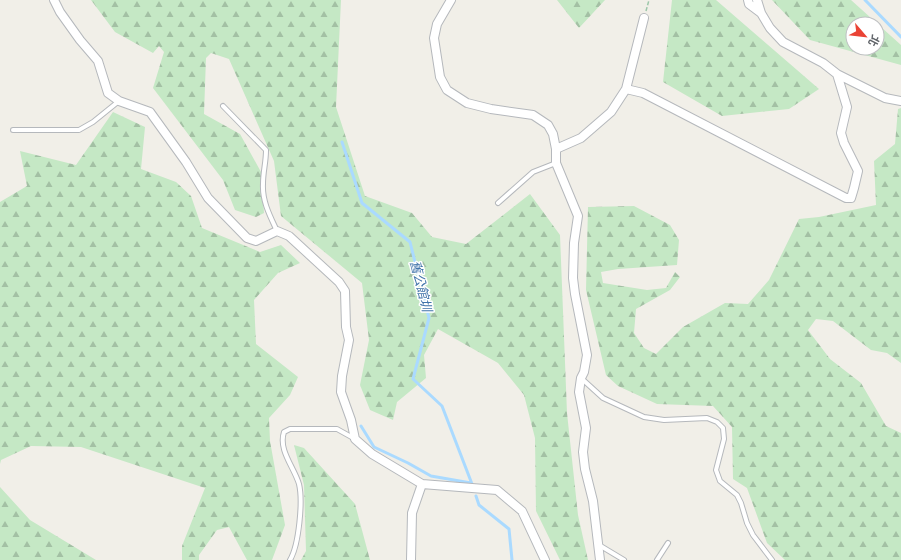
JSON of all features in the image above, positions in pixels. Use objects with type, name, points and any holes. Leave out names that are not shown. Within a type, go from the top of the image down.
[{"type":"street","points":[[54,0],[60,12],[72,29],[98,61],[108,93],[119,102],[150,112],[186,162],[208,198],[247,238],[256,241],[277,232],[289,236],[339,282],[345,291],[346,328],[348,340],[341,392],[351,420],[355,439],[372,454],[422,484],[497,490],[522,511],[544,560]]},
{"type":"street","points":[[451,0],[438,24],[434,38],[440,76],[447,90],[467,103],[491,109],[533,115],[548,125],[553,134],[556,149],[556,163],[578,216],[574,243],[573,278],[587,355],[579,392],[586,428],[583,452],[585,469],[593,501],[600,560]]},
{"type":"street","points":[[748,0],[749,4],[761,14]]},
{"type":"street","points":[[757,0],[761,14],[770,28],[783,42],[824,63],[838,74],[885,98],[901,101]]},
{"type":"street","points":[[556,149],[581,138],[611,112],[626,89],[644,18]]},
{"type":"street","points":[[626,89],[643,93],[846,198],[851,198],[858,172],[841,134],[847,108],[838,74]]},
{"type":"street","points":[[410,560],[412,513],[422,484]]},
{"type":"lane","points":[[13,130],[79,130],[93,122],[119,102]]},
{"type":"lane","points":[[223,106],[266,150],[263,184],[265,206],[277,232]]},
{"type":"lane","points":[[498,203],[533,172],[556,163]]},
{"type":"lane","points":[[581,378],[603,398],[644,417],[664,420],[707,418],[717,422],[723,428],[724,439],[716,470],[720,481],[737,495],[752,535],[772,560]]},
{"type":"lane","points":[[290,560],[297,542],[300,496],[299,484],[284,450],[282,439],[284,432],[290,429],[337,429],[355,439]]},
{"type":"lane","points":[[658,560],[668,543]]},
{"type":"lane","points":[[599,545],[624,560]]},
{"type":"green space","points":[[91,0],[341,0],[336,107],[365,196],[412,213],[432,237],[466,244],[530,194],[560,235],[567,413],[578,515],[588,560],[560,560],[536,511],[535,438],[524,395],[498,363],[438,329],[424,355],[426,378],[397,402],[393,420],[370,410],[360,385],[369,340],[362,283],[281,216],[274,161],[229,59],[211,53],[206,58],[204,114],[240,134],[261,172],[264,213],[256,217],[235,210],[223,180],[153,88],[164,52],[159,46],[153,53],[115,32]]},
{"type":"green space","points":[[557,0],[605,0],[579,28]]},
{"type":"green space","points":[[672,0],[716,0],[819,89],[789,109],[722,116],[663,82]]},
{"type":"green space","points":[[772,0],[851,0],[869,16],[845,16],[845,50],[810,40]]},
{"type":"green space","points":[[885,31],[901,45],[901,65],[868,56],[885,56]]},
{"type":"green space","points":[[901,108],[901,363],[887,353],[871,350],[833,321],[816,319],[808,330],[830,359],[861,383],[886,426],[901,433],[901,560],[785,560],[767,543],[747,488],[733,479],[732,427],[713,406],[657,404],[618,386],[606,375],[586,290],[588,207],[634,206],[670,225],[679,240],[677,265],[618,269],[601,272],[603,283],[647,290],[666,288],[675,272],[680,277],[670,290],[636,309],[634,333],[644,348],[656,354],[683,327],[725,303],[748,304],[769,280],[799,219],[819,217],[876,205],[874,161],[895,144],[898,109]]},
{"type":"green space","points":[[113,112],[145,127],[141,169],[176,182],[191,196],[202,228],[260,252],[281,245],[300,263],[278,273],[254,300],[256,344],[298,377],[290,395],[269,418],[270,441],[285,525],[272,560],[247,560],[229,527],[217,530],[199,555],[199,560],[182,560],[182,546],[205,488],[81,447],[31,446],[1,460],[0,464],[0,202],[27,186],[20,151],[76,165]]},
{"type":"green space","points":[[294,445],[304,448],[355,504],[370,560],[301,560],[306,551],[304,485]]},
{"type":"green space","points":[[0,487],[30,520],[96,560],[0,560]]},
{"type":"waterway","points":[[865,0],[901,37]]},
{"type":"waterway","name":"舊公館圳","points":[[342,142],[362,203],[410,242],[429,318],[413,379],[442,406],[472,484]]},
{"type":"waterway","points":[[361,426],[374,447],[431,476],[471,483]]},
{"type":"waterway","name":"舊公館圳","points":[[476,496],[479,505],[509,529],[512,560]]}]
